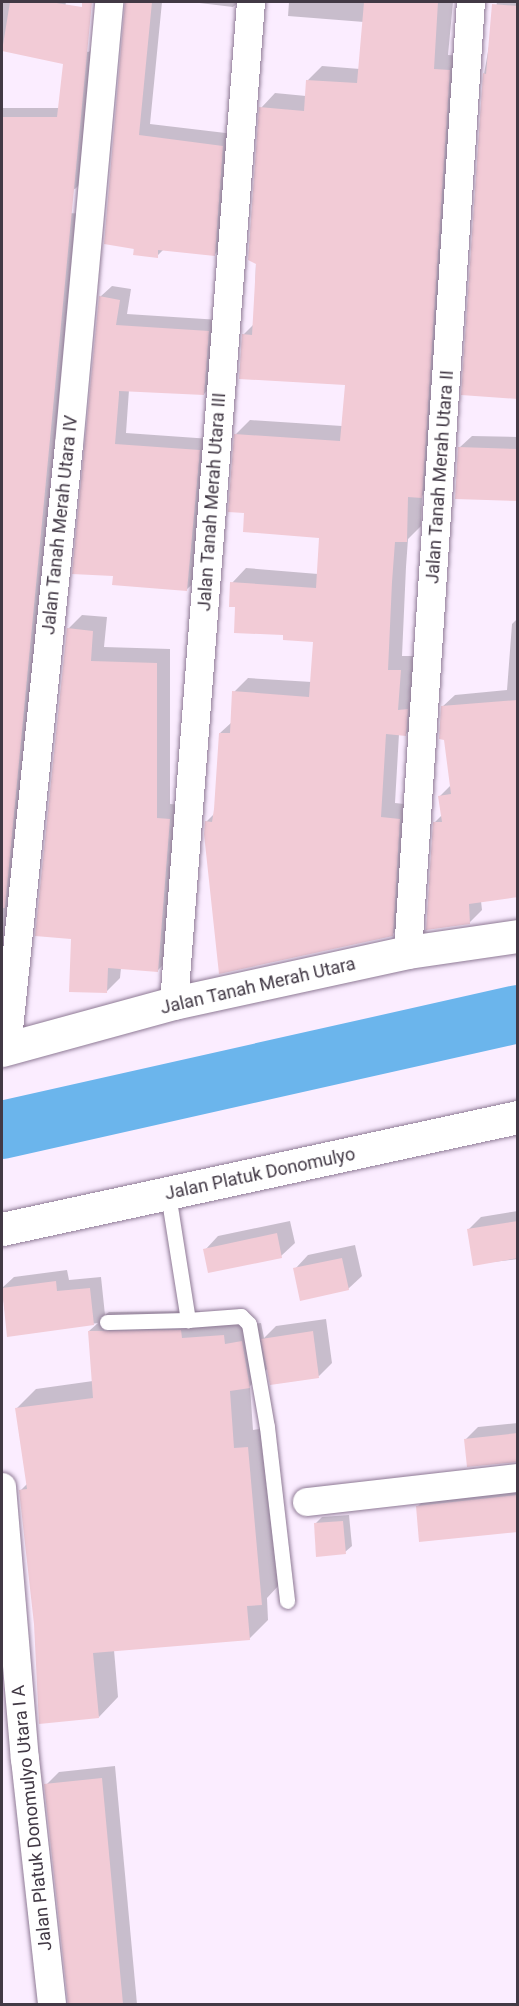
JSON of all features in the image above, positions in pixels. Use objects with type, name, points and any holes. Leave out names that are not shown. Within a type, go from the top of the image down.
[{"type":"street","name":"Jalan Tanah Merah Utara IV","points":[[4,1049],[69,444],[109,2]]},
{"type":"street","name":"Jalan Tanah Merah Utara III","points":[[174,1004],[251,2]]},
{"type":"street","name":"Jalan Tanah Merah Utara II","points":[[408,952],[471,2]]},
{"type":"street","name":"Jalan Tanah Merah Utara","points":[[4,1049],[174,1004],[408,952],[518,936]]},
{"type":"street","name":"Jalan Platuk Donomulyo","points":[[2,1229],[518,1117]]},
{"type":"street","points":[[307,1502],[518,1478]]},
{"type":"street","name":"Jalan Platuk Donomulyo Utara I A","points":[[2,1487],[25,1759],[52,2004]]},
{"type":"lane","points":[[168,1194],[188,1320]]},
{"type":"lane","points":[[107,1322],[241,1316],[249,1324],[267,1427],[287,1601]]},
{"type":"building","points":[[10,2],[50,2],[82,7],[82,2],[92,2],[5,908],[2,908],[2,117],[57,117],[63,64],[2,51]]},
{"type":"building","points":[[125,2],[152,2],[139,135],[223,146],[215,256],[158,250],[158,258],[133,255],[134,249],[104,244]]},
{"type":"building","points":[[364,2],[438,2],[434,69],[450,70],[422,498],[408,497],[407,542],[395,542],[392,582],[388,670],[401,670],[398,710],[408,709],[406,736],[386,734],[381,817],[400,819],[393,936],[219,974],[204,834],[205,821],[212,822],[214,809],[219,733],[230,733],[232,691],[309,697],[313,642],[283,640],[283,635],[234,633],[235,607],[229,607],[230,582],[316,588],[319,538],[243,532],[244,513],[228,512],[234,434],[340,441],[345,385],[239,379],[242,334],[252,335],[256,264],[248,260],[259,107],[304,111],[306,80],[357,83]]},
{"type":"building","points":[[492,4],[518,6],[518,399],[461,395],[483,73],[486,74]]},
{"type":"building","points":[[99,296],[120,300],[116,325],[209,331],[204,395],[119,391],[115,444],[200,450],[187,591],[112,585],[113,576],[72,574]]},
{"type":"building","points":[[458,447],[518,449],[518,501],[455,499]]},
{"type":"building","points":[[67,628],[93,631],[91,661],[157,663],[157,818],[170,819],[158,972],[108,968],[107,993],[69,992],[71,939],[35,936]]},
{"type":"building","points":[[518,700],[518,897],[469,904],[470,924],[426,930],[433,822],[442,822],[438,796],[451,794],[444,740],[439,739],[441,706]]},
{"type":"building","points":[[518,1221],[518,1258],[473,1266],[467,1229]]},
{"type":"building","points":[[277,1233],[282,1258],[208,1273],[203,1249]]},
{"type":"building","points":[[342,1258],[349,1290],[300,1301],[293,1268]]},
{"type":"building","points":[[56,1281],[57,1291],[90,1288],[94,1325],[7,1337],[2,1288]]},
{"type":"building","points":[[181,1330],[182,1338],[224,1335],[225,1344],[242,1341],[250,1388],[230,1391],[234,1448],[248,1447],[262,1605],[247,1606],[250,1640],[93,1653],[99,1718],[39,1724],[34,1624],[19,1490],[27,1489],[15,1408],[93,1398],[88,1331]]},
{"type":"building","points":[[313,1331],[319,1378],[270,1385],[261,1339]]},
{"type":"building","points":[[518,1433],[518,1462],[467,1467],[464,1439]]},
{"type":"building","points":[[518,1495],[518,1532],[419,1542],[416,1506]]},
{"type":"building","points":[[343,1521],[346,1554],[316,1557],[314,1523]]},
{"type":"building","points":[[102,1778],[123,2004],[68,2004],[44,1784]]},
{"type":"waterway","points":[[2,1130],[518,1014]]}]
